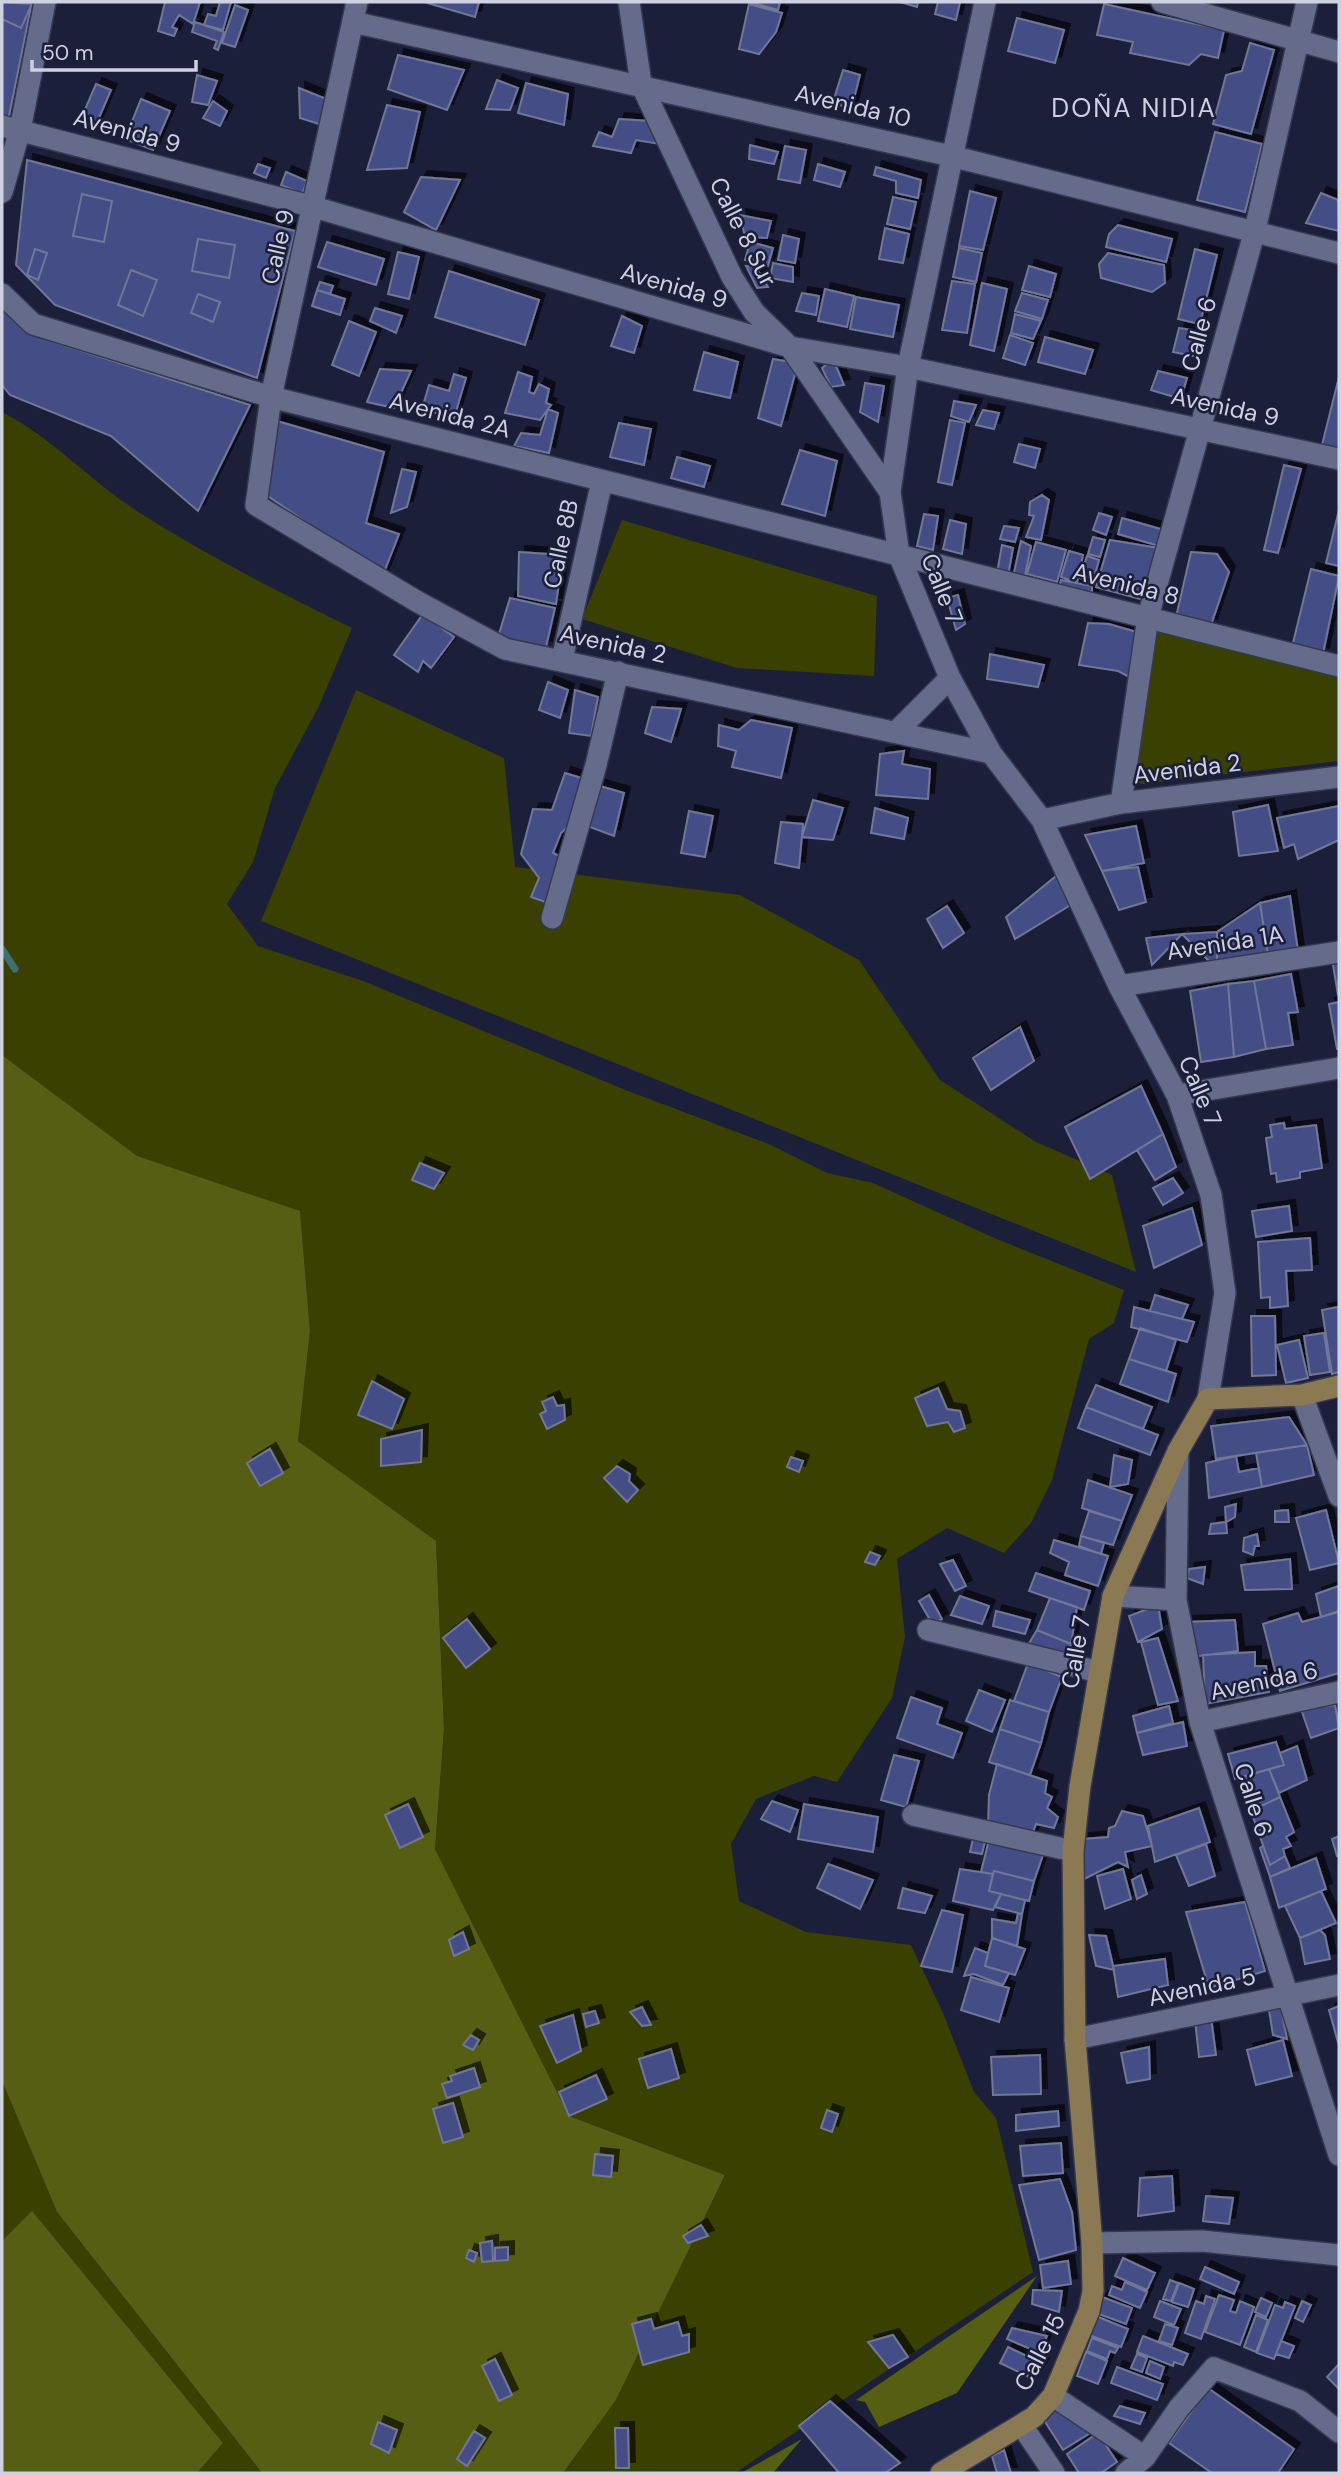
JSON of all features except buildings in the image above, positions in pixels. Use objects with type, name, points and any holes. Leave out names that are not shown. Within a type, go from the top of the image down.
[{"type":"main road","points":[[1208,1399],[1302,1395],[1339,1386]]},
{"type":"main road","name":"Calle 7","points":[[1092,2243],[1075,2039],[1073,1851],[1080,1786],[1113,1596],[1178,1451],[1208,1399]]},
{"type":"main road","name":"Calle 15","points":[[941,2473],[1022,2426],[1053,2396],[1089,2311],[1093,2291],[1092,2243]]},
{"type":"street","points":[[2,192],[11,128],[45,2]]},
{"type":"street","name":"Calle 8 Sur","points":[[629,2],[641,84],[732,277],[754,312],[790,347],[890,492]]},
{"type":"street","name":"Calle 7","points":[[985,2],[908,368],[890,492],[899,555],[950,678],[991,752],[1042,820],[1119,986],[1177,1096],[1211,1195],[1225,1293],[1208,1399]]},
{"type":"street","points":[[1162,2],[1339,51]]},
{"type":"street","name":"Calle 6","points":[[1121,803],[1148,617],[1255,230],[1307,2]]},
{"type":"street","name":"Avenida 10","points":[[355,7],[641,84],[951,156],[1339,253]]},
{"type":"street","name":"Calle 9","points":[[256,505],[271,397],[355,7]]},
{"type":"street","name":"Avenida 9","points":[[11,128],[314,207],[790,347],[908,368],[1339,459]]},
{"type":"street","name":"Avenida 2A","points":[[2,294],[33,324],[271,397],[899,555]]},
{"type":"street","name":"Calle 8B","points":[[562,660],[602,481]]},
{"type":"street","name":"Avenida 2","points":[[256,505],[418,602],[505,649],[898,730],[991,752]]},
{"type":"street","name":"Avenida 8","points":[[899,555],[1339,666]]},
{"type":"street","points":[[552,918],[596,765],[618,672]]},
{"type":"street","points":[[898,730],[950,678]]},
{"type":"street","name":"Avenida 2","points":[[1042,820],[1121,803],[1339,777]]},
{"type":"street","name":"Avenida 1A","points":[[1119,986],[1339,952]]},
{"type":"street","points":[[1177,1096],[1339,1068]]},
{"type":"street","points":[[1302,1395],[1339,1496]]},
{"type":"street","name":"Calle 6","points":[[1178,1451],[1176,1600],[1200,1722],[1339,2155]]},
{"type":"street","points":[[1113,1596],[1176,1600]]},
{"type":"street","points":[[929,1630],[1099,1672]]},
{"type":"street","name":"Avenida 6","points":[[1200,1722],[1339,1692]]},
{"type":"street","points":[[913,1815],[1073,1851]]},
{"type":"street","name":"Avenida 5","points":[[1075,2039],[1339,1985]]},
{"type":"street","points":[[1092,2243],[1202,2241],[1339,2255]]},
{"type":"street","points":[[1126,2473],[1145,2457],[1178,2408],[1214,2368],[1300,2401],[1339,2432]]},
{"type":"street","points":[[1053,2396],[1145,2457]]},
{"type":"street","points":[[1022,2426],[1054,2473]]},
{"type":"green space","points":[[2,412],[38,434],[140,513],[244,573],[352,628],[319,706],[275,788],[253,862],[227,904],[258,946],[366,982],[628,1091],[771,1145],[827,1173],[873,1183],[999,1240],[1124,1290],[1114,1323],[1089,1339],[1052,1480],[1031,1523],[1004,1553],[947,1528],[897,1559],[905,1637],[892,1698],[837,1782],[814,1776],[756,1799],[731,1844],[739,1901],[806,1932],[911,1945],[943,2013],[974,2092],[996,2118],[1033,2272],[735,2473],[563,2473],[616,2400],[725,2175],[569,2116],[435,1849],[444,1729],[436,1542],[298,1441],[310,1331],[300,1212],[136,1156],[2,1055]]},
{"type":"green space","points":[[622,520],[877,596],[874,676],[737,668],[582,619]]},
{"type":"green space","points":[[1154,623],[1339,671],[1339,761],[1134,785]]},
{"type":"green space","points":[[356,690],[504,758],[515,867],[740,895],[859,960],[940,1080],[1036,1142],[1112,1175],[1136,1272],[261,921]]},
{"type":"green space","points":[[2,1055],[137,1156],[300,1211],[310,1331],[298,1441],[436,1541],[444,1729],[435,1849],[569,2116],[725,2175],[616,2400],[563,2473],[262,2473],[57,2212],[2,2081]]},
{"type":"green space","points":[[2,2081],[57,2212],[262,2473],[197,2473],[223,2443],[32,2212],[2,2241]]},
{"type":"green space","points":[[32,2211],[223,2443],[197,2473],[2,2473],[2,2241]]},
{"type":"green space","points":[[1037,2276],[957,2393],[879,2427],[865,2402],[856,2400]]},
{"type":"green space","points":[[802,2439],[773,2473],[741,2473]]},
{"type":"waterway","points":[[2,949],[15,969]]},
{"type":"district","name":"DOÑA NIDIA","points":[[1134,108]]}]
